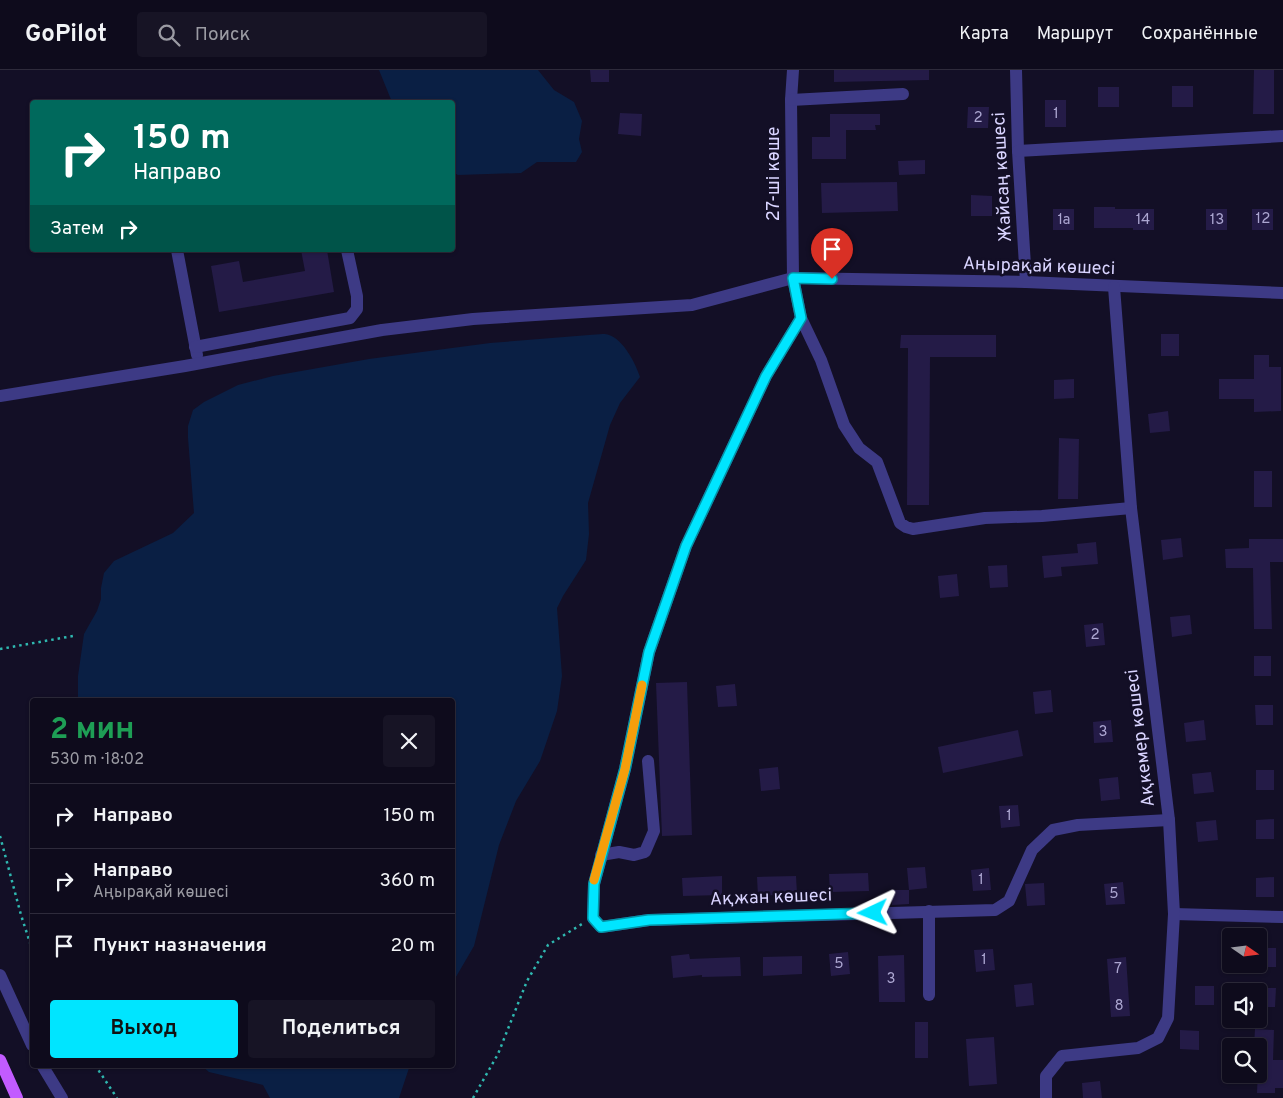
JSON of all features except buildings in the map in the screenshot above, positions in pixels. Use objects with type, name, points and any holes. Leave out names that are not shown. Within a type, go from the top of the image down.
[{"type":"main road","points":[[0,1060],[17,1098]]},
{"type":"street","name":"27-ші көше","points":[[793,70],[791,100],[793,278],[801,318],[821,360],[844,425],[859,448],[877,462],[900,523],[913,529],[985,518],[1042,516],[1131,508]]},
{"type":"street","name":"Жайсаң көшесі","points":[[1016,70],[1018,151],[1026,282]]},
{"type":"street","points":[[791,100],[903,94]]},
{"type":"street","points":[[1018,151],[1283,136]]},
{"type":"street","points":[[177,252],[198,363]]},
{"type":"street","points":[[195,347],[350,318],[357,309],[357,296],[347,252]]},
{"type":"street","name":"Аңырақай көшесі","points":[[0,396],[382,330],[473,319],[692,305],[793,278],[1026,282],[1283,293]]},
{"type":"street","name":"Ақкемер көшесі","points":[[1046,1098],[1046,1076],[1062,1056],[1138,1048],[1158,1038],[1168,1018],[1174,914],[1169,820],[1131,508],[1114,287]]},
{"type":"street","points":[[597,923],[594,884],[625,769],[649,652],[686,546],[766,376],[801,318]]},
{"type":"street","points":[[601,855],[619,852],[634,855],[645,852],[649,846],[654,831],[648,761]]},
{"type":"street","name":"Ақжан көшесі","points":[[597,923],[995,910],[1009,901],[1032,850],[1053,830],[1078,825],[1169,820]]},
{"type":"street","points":[[929,911],[929,995]]},
{"type":"street","points":[[1174,914],[1283,917]]},
{"type":"street","points":[[0,975],[30,1041]]},
{"type":"street","points":[[44,1068],[62,1098]]},
{"type":"path","points":[[0,649],[73,636]]},
{"type":"path","points":[[0,836],[30,943]]},
{"type":"path","points":[[473,1098],[498,1054],[527,981],[548,945],[597,923]]},
{"type":"path","points":[[97,1068],[116,1098]]},
{"type":"water","points":[[379,70],[538,70],[554,90],[574,102],[582,121],[579,139],[582,152],[576,162],[537,162],[521,173],[458,175],[455,173],[455,100],[391,100]]},
{"type":"water","points":[[607,334],[614,337],[624,347],[640,377],[620,403],[610,425],[588,503],[589,534],[586,560],[557,608],[562,676],[557,711],[540,761],[516,801],[499,845],[474,946],[455,979],[455,698],[78,698],[78,676],[84,634],[97,611],[101,599],[104,573],[114,561],[173,533],[194,513],[188,438],[188,426],[193,410],[204,402],[238,385],[273,376],[369,359],[490,343]]},
{"type":"water","points":[[204,1068],[409,1068],[399,1098],[270,1098],[263,1085],[209,1072]]},
{"type":"slow traffic","points":[[594,880],[625,769],[642,685]]},
{"type":"route","points":[[832,279],[793,278],[801,318],[766,376],[686,546],[649,652],[625,769],[594,884],[593,918],[601,927],[649,920],[873,913]]}]
